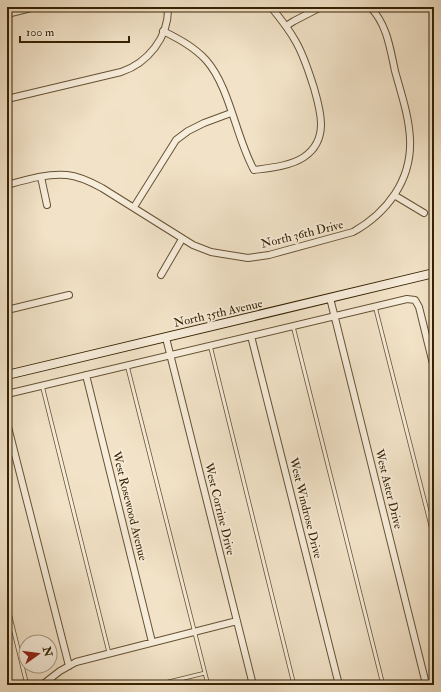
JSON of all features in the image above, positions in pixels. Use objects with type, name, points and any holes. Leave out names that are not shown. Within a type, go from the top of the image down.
[{"type":"main road","name":"North 35th Avenue","points":[[7,375],[434,273]]},
{"type":"street","points":[[7,14],[35,7]]},
{"type":"street","points":[[7,99],[121,72],[132,68],[151,52],[167,23],[168,7]]},
{"type":"street","points":[[163,31],[186,43],[207,61],[213,70],[221,85],[232,113],[247,159],[254,170],[286,164],[303,158],[315,145],[320,136],[322,118],[309,69],[296,42],[271,7]]},
{"type":"street","points":[[286,26],[321,7]]},
{"type":"street","name":"North 36th Drive","points":[[7,185],[41,177],[66,175],[87,180],[134,207],[193,245],[217,253],[248,258],[268,255],[353,232],[363,226],[387,206],[406,171],[410,153],[409,129],[386,32],[377,14],[370,7]]},
{"type":"street","points":[[134,207],[176,140],[188,131],[204,123],[232,113]]},
{"type":"street","points":[[41,177],[47,205]]},
{"type":"street","points":[[394,195],[424,213]]},
{"type":"street","points":[[161,275],[182,239]]},
{"type":"street","points":[[7,310],[70,295]]},
{"type":"street","name":"West Aster Drive","points":[[330,298],[424,685]]},
{"type":"street","points":[[7,394],[407,299],[415,300],[419,307],[434,368]]},
{"type":"street","name":"West Windrose Drive","points":[[252,336],[339,685]]},
{"type":"street","name":"West Corrine Drive","points":[[166,338],[253,685]]},
{"type":"street","name":"West Rosewood Avenue","points":[[86,375],[152,642]]},
{"type":"street","points":[[7,423],[69,666]]},
{"type":"street","points":[[42,685],[50,678],[76,662],[237,621]]},
{"type":"street","points":[[424,685],[434,682]]},
{"type":"lane","points":[[375,306],[434,538]]},
{"type":"lane","points":[[293,326],[383,685]]},
{"type":"lane","points":[[210,346],[294,685]]},
{"type":"lane","points":[[128,365],[196,631],[208,685]]},
{"type":"lane","points":[[42,386],[109,653]]},
{"type":"lane","points":[[7,604],[27,685]]},
{"type":"lane","points":[[156,685],[205,673]]}]
